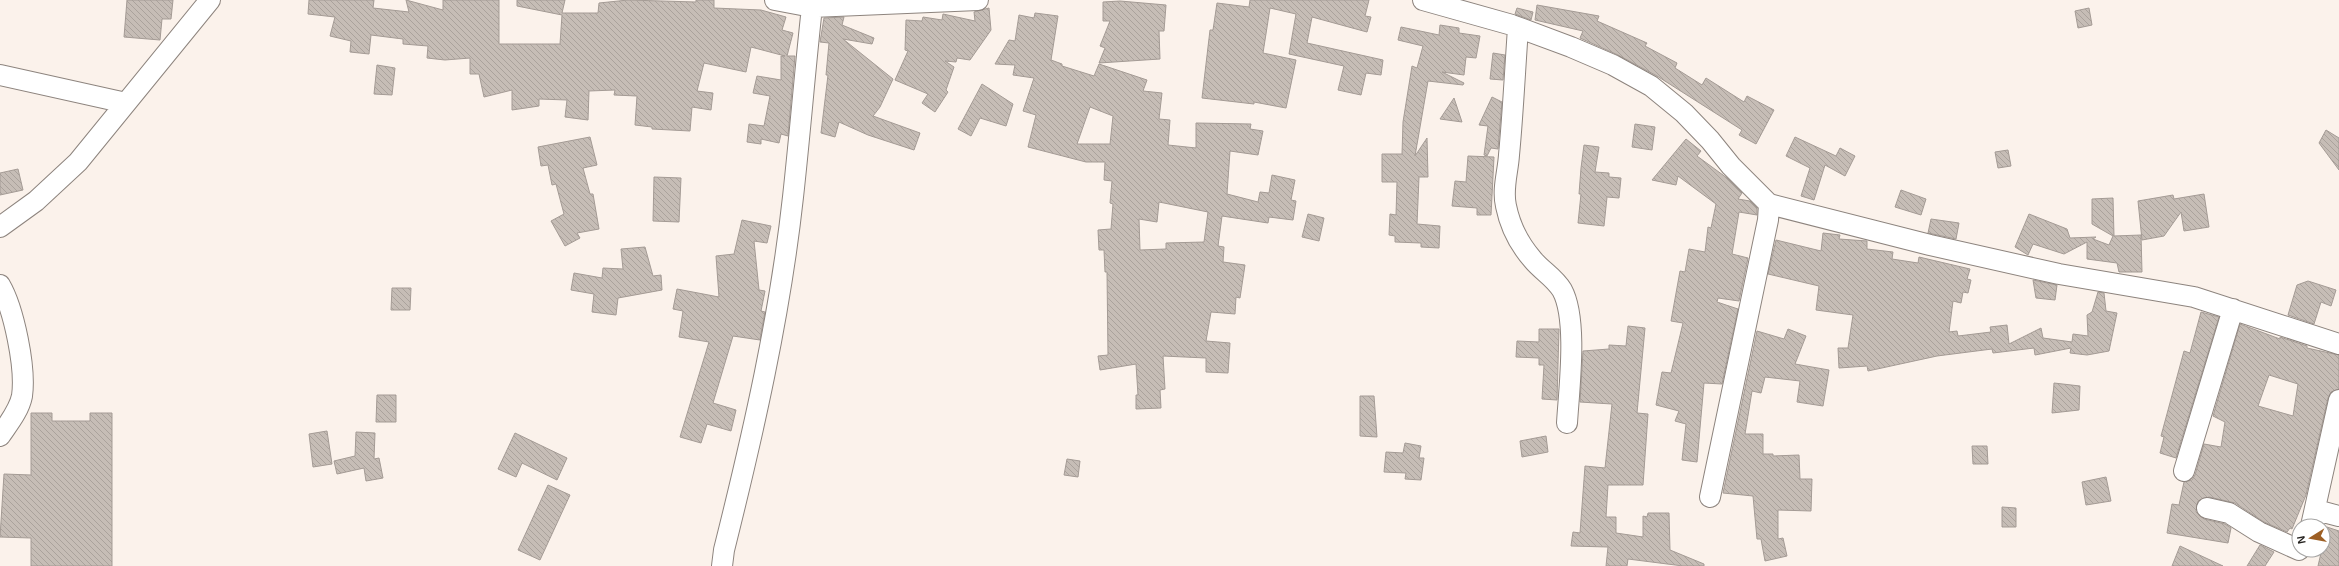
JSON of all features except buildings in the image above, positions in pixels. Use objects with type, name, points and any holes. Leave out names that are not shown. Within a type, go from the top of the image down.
[{"type":"street","points":[[0,227],[36,201],[78,162],[210,0]]},
{"type":"street","points":[[775,0],[812,7],[978,0]]},
{"type":"street","points":[[1423,0],[1518,28],[1606,62],[1651,86],[1684,113],[1710,140],[1730,166],[1769,204],[1930,245],[2059,274],[2194,297],[2339,344]]},
{"type":"street","points":[[722,566],[750,446],[771,345],[793,198],[812,7]]},
{"type":"street","points":[[1518,28],[1509,157],[1504,191],[1505,204],[1510,224],[1522,246],[1533,260],[1554,278],[1566,300],[1570,338],[1567,423]]},
{"type":"street","points":[[0,75],[126,103]]},
{"type":"street","points":[[1710,497],[1768,220],[1769,204]]},
{"type":"street","points":[[0,285],[7,297],[18,338],[22,396],[18,408],[0,436]]},
{"type":"street","points":[[2184,471],[2233,309]]},
{"type":"street","points":[[2339,400],[2314,518],[2339,516]]},
{"type":"street","points":[[2207,508],[2228,513],[2259,532],[2291,548]]}]
